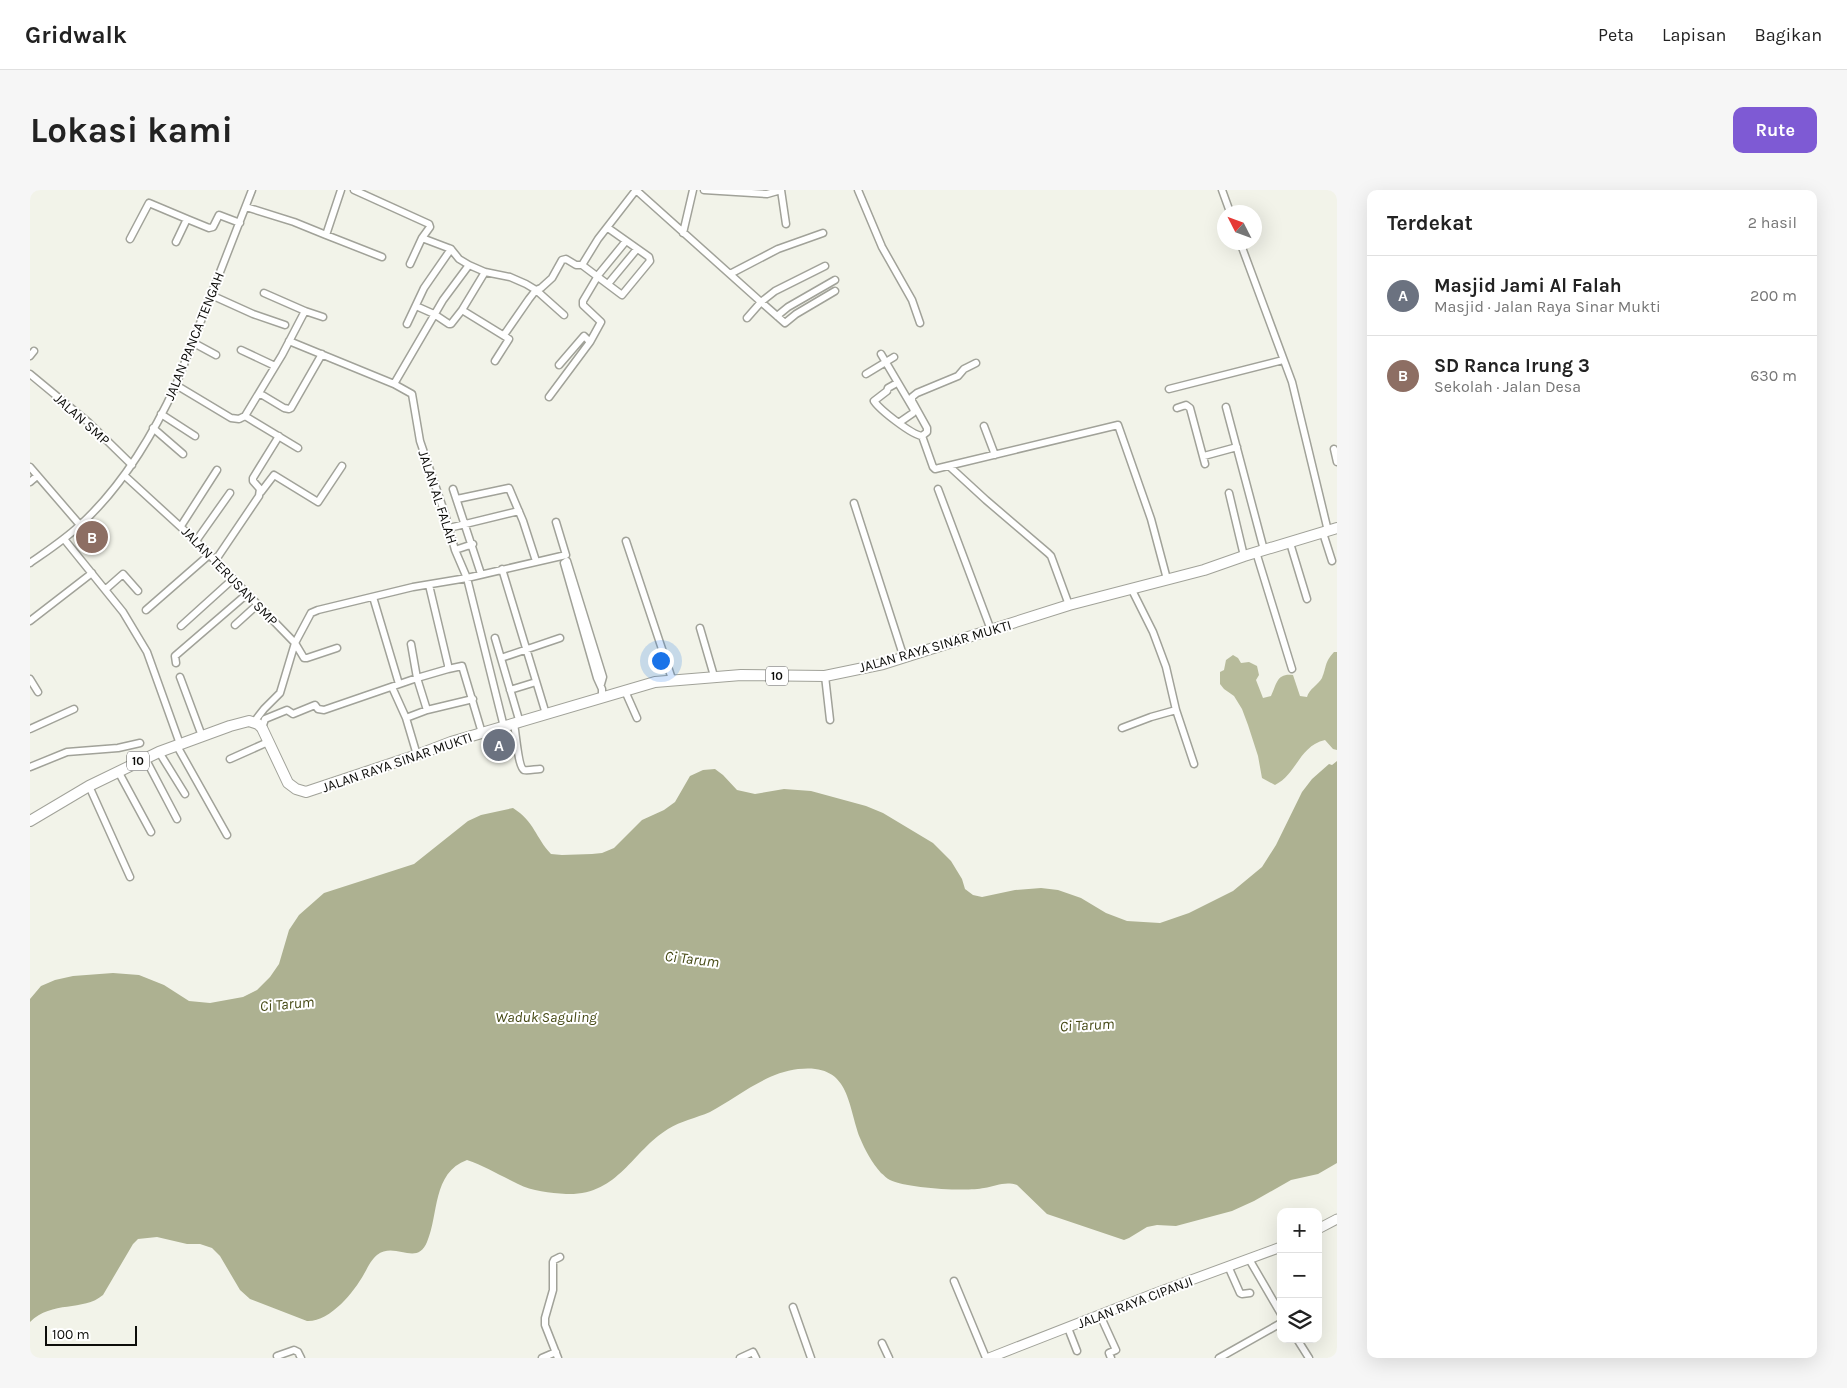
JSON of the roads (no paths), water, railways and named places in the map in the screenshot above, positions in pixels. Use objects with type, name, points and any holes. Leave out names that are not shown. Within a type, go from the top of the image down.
[{"type":"highway","name":"JALAN RAYA SINAR MUKTI","points":[[258,725],[288,782],[303,792],[451,742],[656,682],[714,676],[825,676],[904,658],[1070,605],[1204,570],[1260,551],[1330,531]]},
{"type":"highway","name":"10","points":[[31,819],[88,786],[145,758],[230,726],[249,721],[258,725]]},
{"type":"main road","points":[[1322,1227],[1337,1219]]},
{"type":"main road","name":"JALAN RAYA CIPANJI","points":[[990,1358],[1277,1248]]},
{"type":"street","name":"JALAN PANCA TENGAH","points":[[30,563],[80,526],[125,476],[132,465],[176,385],[252,190]]},
{"type":"street","points":[[326,235],[340,190]]},
{"type":"street","points":[[354,190],[429,224],[429,230],[422,238],[410,264]]},
{"type":"street","points":[[582,265],[636,190],[785,324],[796,314],[835,291]]},
{"type":"street","points":[[683,233],[692,190]]},
{"type":"street","points":[[704,190],[767,194],[781,190],[786,224]]},
{"type":"street","points":[[858,190],[882,246],[912,300],[920,323]]},
{"type":"street","points":[[1222,190],[1227,205]]},
{"type":"street","points":[[130,239],[149,203],[210,228],[213,227],[219,215],[240,223]]},
{"type":"street","points":[[246,207],[301,224],[382,257]]},
{"type":"street","points":[[176,242],[187,219]]},
{"type":"street","points":[[504,336],[536,290],[542,288],[552,278],[563,259],[576,265],[582,265],[621,295],[624,294],[650,260],[608,228]]},
{"type":"street","points":[[730,274],[778,249],[823,233]]},
{"type":"street","points":[[422,238],[451,249],[464,262],[484,272],[510,277],[536,290],[564,315]]},
{"type":"street","points":[[549,397],[590,342],[600,322],[583,302],[599,274],[626,241]]},
{"type":"street","points":[[407,324],[424,288],[451,249]]},
{"type":"street","points":[[608,284],[637,249]]},
{"type":"street","points":[[1243,250],[1291,380],[1330,531],[1332,561]]},
{"type":"street","points":[[394,384],[434,314],[469,265]]},
{"type":"street","points":[[747,318],[761,302],[775,291],[825,266]]},
{"type":"street","points":[[416,306],[451,324],[462,310],[484,272]]},
{"type":"street","points":[[777,316],[788,307],[835,280]]},
{"type":"street","points":[[264,293],[323,318]]},
{"type":"street","points":[[212,295],[253,314],[285,325]]},
{"type":"street","points":[[462,310],[509,341],[495,361]]},
{"type":"street","points":[[176,385],[231,418],[245,416],[290,341],[305,311]]},
{"type":"street","points":[[559,365],[584,336],[590,342]]},
{"type":"street","name":"JALAN AL FALAH","points":[[290,341],[394,384],[410,392],[412,395],[412,404],[420,441],[455,550],[467,578],[513,725]]},
{"type":"street","points":[[192,342],[216,355]]},
{"type":"street","points":[[241,350],[275,366]]},
{"type":"street","points":[[259,393],[284,408],[291,408],[322,354]]},
{"type":"street","points":[[881,354],[914,411],[900,422]]},
{"type":"street","points":[[866,374],[894,356]]},
{"type":"street","points":[[1169,389],[1283,360]]},
{"type":"street","points":[[922,436],[927,432],[927,428],[912,401],[912,397],[958,376],[964,369],[976,363]]},
{"type":"street","name":"JALAN SMP","points":[[30,374],[88,422],[132,465]]},
{"type":"street","points":[[897,383],[888,388],[874,401],[879,408],[916,434],[922,436]]},
{"type":"street","points":[[1178,408],[1186,405],[1190,408],[1205,464]]},
{"type":"street","points":[[1226,408],[1237,447],[1260,551],[1292,669]]},
{"type":"street","points":[[161,414],[195,436]]},
{"type":"street","points":[[245,416],[298,448]]},
{"type":"street","points":[[922,436],[934,468],[995,455],[1064,436],[1118,425],[1151,519],[1167,580]]},
{"type":"street","points":[[984,426],[995,455]]},
{"type":"street","points":[[153,428],[183,454]]},
{"type":"street","points":[[260,492],[253,478],[279,436]]},
{"type":"street","points":[[1204,456],[1237,447]]},
{"type":"street","points":[[1334,449],[1337,462]]},
{"type":"street","points":[[215,561],[260,492],[274,475],[318,502],[342,466]]},
{"type":"street","points":[[949,466],[1051,556],[1070,605]]},
{"type":"street","points":[[30,467],[80,526]]},
{"type":"street","points":[[181,526],[217,470]]},
{"type":"street","points":[[30,482],[37,476]]},
{"type":"street","name":"JALAN TERUSAN SMP","points":[[125,476],[196,541],[296,644],[305,658],[337,648]]},
{"type":"street","points":[[456,499],[509,488],[536,561]]},
{"type":"street","points":[[453,489],[482,574]]},
{"type":"street","points":[[938,489],[991,630]]},
{"type":"street","points":[[196,541],[230,493]]},
{"type":"street","points":[[1229,493],[1244,556]]},
{"type":"street","points":[[854,503],[904,658]]},
{"type":"street","points":[[449,528],[519,511]]},
{"type":"street","points":[[258,725],[264,709],[280,693],[296,644],[311,613],[373,597],[566,555],[556,522]]},
{"type":"street","points":[[64,539],[124,612],[147,652],[179,745],[227,834]]},
{"type":"street","points":[[626,541],[672,679]]},
{"type":"street","points":[[1290,543],[1307,599]]},
{"type":"street","points":[[455,550],[473,544]]},
{"type":"street","points":[[146,610],[209,555]]},
{"type":"street","points":[[584,623],[564,562],[568,562],[600,680],[602,698]]},
{"type":"street","points":[[502,569],[546,714]]},
{"type":"street","points":[[30,621],[92,573]]},
{"type":"street","points":[[106,590],[123,574],[138,591]]},
{"type":"street","points":[[181,626],[233,580]]},
{"type":"street","points":[[429,585],[448,669]]},
{"type":"street","points":[[1132,590],[1153,632],[1166,667],[1176,710],[1194,764]]},
{"type":"street","points":[[176,663],[175,656],[247,594]]},
{"type":"street","points":[[373,597],[399,684]]},
{"type":"street","points":[[235,625],[257,605]]},
{"type":"street","points":[[700,628],[714,676]]},
{"type":"street","points":[[495,638],[510,690],[513,725],[518,741],[517,753],[522,768],[524,770],[540,769]]},
{"type":"street","points":[[500,658],[560,638]]},
{"type":"street","points":[[411,644],[417,678],[427,710]]},
{"type":"street","points":[[258,725],[265,719],[287,710],[293,714],[315,705],[318,709],[324,710],[417,678],[462,666],[482,733]]},
{"type":"street","points":[[825,676],[830,720]]},
{"type":"street","points":[[180,677],[202,736]]},
{"type":"street","points":[[30,679],[38,692]]},
{"type":"street","points":[[510,690],[536,682]]},
{"type":"street","points":[[392,687],[406,718],[417,755]]},
{"type":"street","points":[[626,691],[637,718]]},
{"type":"street","points":[[406,718],[427,710],[472,699]]},
{"type":"street","points":[[30,729],[74,709]]},
{"type":"street","points":[[1122,728],[1156,715],[1176,710]]},
{"type":"street","points":[[230,759],[268,742]]},
{"type":"street","points":[[30,767],[67,752],[118,748],[140,743]]},
{"type":"street","points":[[160,752],[185,794]]},
{"type":"street","points":[[145,758],[177,819]]},
{"type":"street","points":[[118,771],[151,832]]},
{"type":"street","points":[[88,786],[130,877]]},
{"type":"street","points":[[542,1358],[557,1355],[545,1321],[553,1290],[553,1262],[560,1257]]},
{"type":"street","points":[[1249,1259],[1277,1307]]},
{"type":"street","points":[[1228,1266],[1240,1293],[1250,1293]]},
{"type":"street","points":[[954,1281],[990,1358]]},
{"type":"street","points":[[793,1308],[811,1358]]},
{"type":"street","points":[[1100,1315],[1116,1350],[1109,1353],[1111,1358]]},
{"type":"street","points":[[1219,1358],[1277,1325]]},
{"type":"street","points":[[1068,1328],[1078,1351]]},
{"type":"street","points":[[882,1343],[889,1358]]},
{"type":"street","points":[[1300,1343],[1308,1356],[1300,1358]]},
{"type":"street","points":[[278,1356],[294,1350],[298,1352],[301,1358]]},
{"type":"street","points":[[740,1358],[753,1352],[756,1358]]},
{"type":"water","name":"Waduk Saguling","points":[[1337,761],[1337,1163],[1318,1174],[1291,1180],[1232,1211],[1176,1226],[1157,1225],[1147,1227],[1124,1240],[1047,1214],[1017,1185],[1004,1184],[975,1189],[950,1189],[898,1183],[881,1173],[869,1156],[860,1138],[844,1088],[837,1079],[828,1072],[815,1069],[798,1069],[786,1071],[763,1080],[710,1112],[668,1129],[655,1138],[623,1171],[599,1188],[584,1193],[560,1194],[529,1188],[467,1160],[456,1166],[442,1184],[431,1231],[423,1249],[418,1253],[384,1251],[377,1255],[371,1261],[348,1297],[333,1311],[316,1320],[307,1321],[250,1299],[240,1290],[220,1256],[212,1248],[200,1244],[187,1244],[157,1237],[138,1239],[133,1244],[103,1295],[86,1303],[48,1311],[30,1322],[30,999],[41,986],[55,980],[73,976],[113,973],[139,975],[164,985],[189,1001],[210,1003],[243,997],[257,990],[270,977],[279,964],[289,930],[299,915],[324,893],[414,864],[468,821],[481,815],[513,808],[526,819],[551,854],[602,853],[614,848],[642,820],[664,810],[675,802],[690,776],[703,770],[715,769],[737,790],[755,794],[784,789],[811,791],[866,806],[883,813],[933,843],[951,861],[962,879],[965,889],[973,895],[982,897],[1015,890],[1041,888],[1058,890],[1081,898],[1106,913],[1127,921],[1160,923],[1189,913],[1233,891],[1262,867],[1276,845],[1302,792],[1312,779],[1329,764],[1332,765]]},
{"type":"place","name":"SD Ranca Irung 3","points":[[92,537]]},
{"type":"place","name":"Masjid Jami Al Falah","points":[[499,745]]},
{"type":"water label","name":"Ci Tarum","points":[[692,959]]},
{"type":"water label","name":"Ci Tarum","points":[[287,1004]]},
{"type":"water label","name":"Ci Tarum","points":[[1087,1025]]}]
